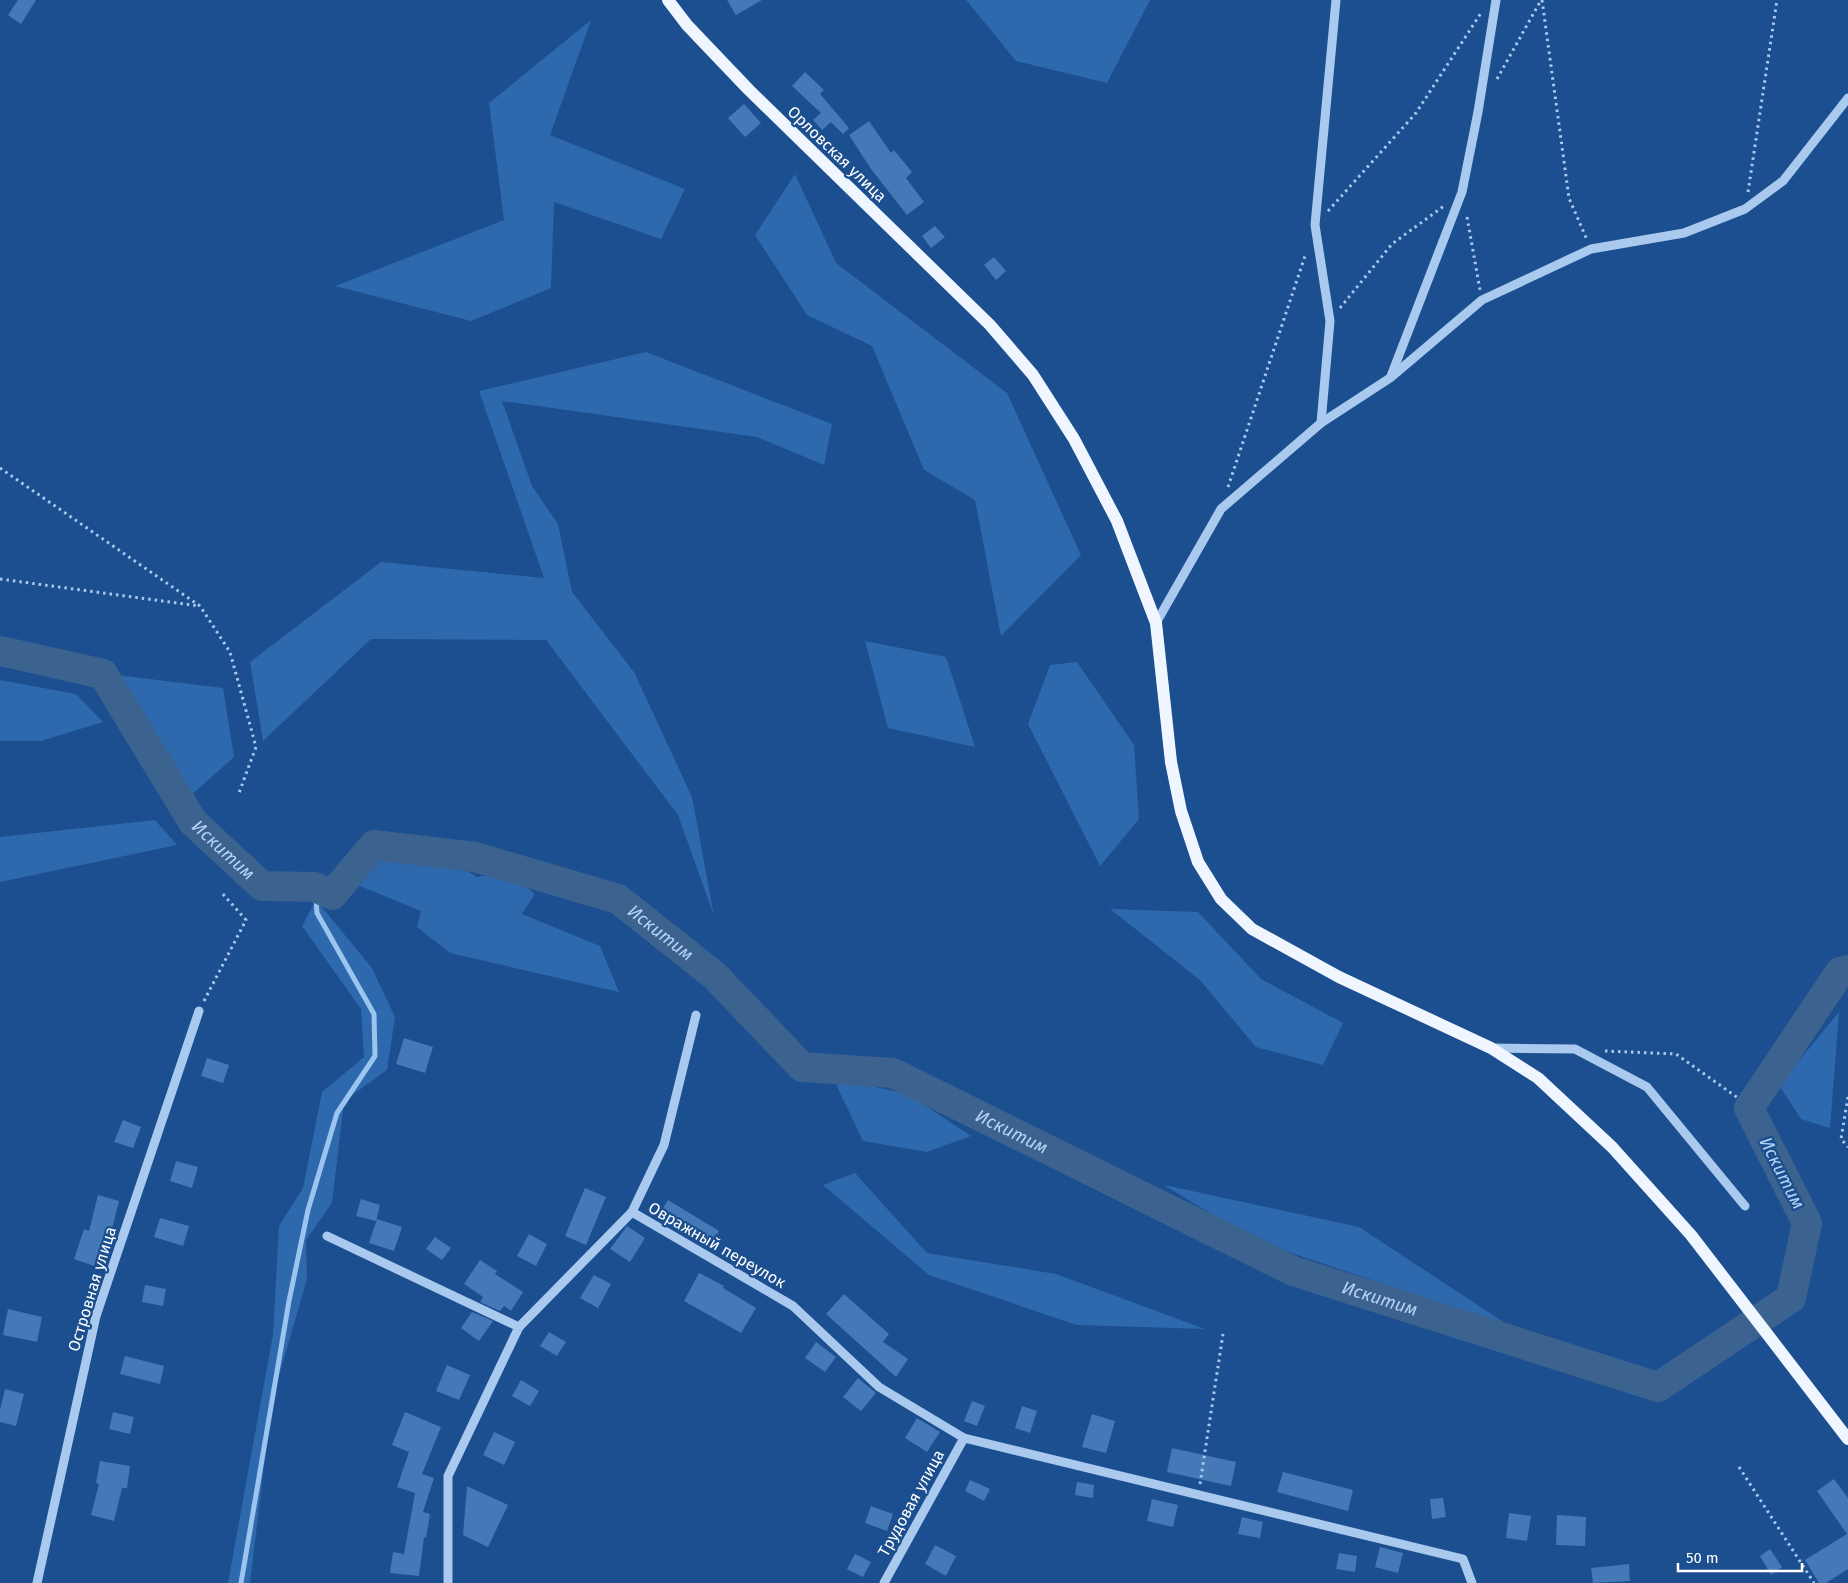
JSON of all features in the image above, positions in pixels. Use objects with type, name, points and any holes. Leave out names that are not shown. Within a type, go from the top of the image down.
[{"type":"main road","name":"Орловская улица","points":[[668,0],[687,25],[749,90],[990,325],[1033,375],[1074,439],[1117,521],[1156,623],[1171,762],[1181,811],[1198,862],[1222,899],[1252,929],[1340,977],[1491,1048],[1538,1078],[1599,1134],[1691,1235],[1848,1439]]},
{"type":"street","points":[[1321,423],[1330,321],[1315,225],[1336,0]]},
{"type":"street","points":[[1390,378],[1462,192],[1478,112],[1496,0]]},
{"type":"street","points":[[1156,623],[1221,509],[1321,423],[1390,378],[1482,300],[1591,249],[1684,233],[1745,209],[1783,181],[1848,98]]},
{"type":"street","name":"Островная улица","points":[[37,1583],[96,1316],[199,1011]]},
{"type":"street","points":[[632,1212],[664,1145],[696,1015]]},
{"type":"street","points":[[1491,1048],[1575,1049],[1647,1087],[1744,1206]]},
{"type":"street","name":"Овражный переулок","points":[[448,1583],[448,1476],[519,1326],[632,1212],[793,1306],[880,1387],[964,1438],[1463,1559],[1472,1583]]},
{"type":"street","points":[[327,1236],[519,1326]]},
{"type":"street","name":"Трудовая улица","points":[[884,1583],[964,1438]]},
{"type":"path","points":[[1492,86],[1542,0]]},
{"type":"path","points":[[1542,0],[1569,198],[1591,249]]},
{"type":"path","points":[[1745,209],[1777,0]]},
{"type":"path","points":[[1221,509],[1315,225],[1416,114],[1484,8]]},
{"type":"path","points":[[1330,321],[1392,244],[1462,192],[1482,300]]},
{"type":"path","points":[[0,468],[200,606],[230,652],[256,747],[239,793]]},
{"type":"path","points":[[0,579],[200,606]]},
{"type":"path","points":[[199,1011],[246,920],[222,893]]},
{"type":"path","points":[[1602,1050],[1676,1054],[1738,1098]]},
{"type":"path","points":[[1848,1097],[1841,1139],[1848,1147]]},
{"type":"path","points":[[1198,1495],[1223,1334]]},
{"type":"path","points":[[1739,1467],[1814,1583]]},
{"type":"shaded area","points":[[966,0],[1150,0],[1107,83],[1016,61]]},
{"type":"shaded area","points":[[591,20],[550,135],[685,189],[661,239],[554,202],[551,288],[471,321],[335,286],[504,220],[489,103]]},
{"type":"shaded area","points":[[795,174],[836,263],[1007,393],[1081,555],[1001,636],[975,500],[924,470],[872,346],[807,315],[755,235]]},
{"type":"shaded area","points":[[646,352],[832,424],[824,465],[757,437],[502,401],[532,486],[558,524],[572,592],[634,672],[692,797],[714,916],[678,815],[546,640],[371,639],[263,741],[250,662],[381,562],[544,578],[479,391]]},
{"type":"shaded area","points":[[865,641],[946,657],[975,747],[888,728]]},
{"type":"shaded area","points":[[1077,662],[1134,745],[1139,819],[1100,866],[1028,724],[1050,665]]},
{"type":"shaded area","points":[[117,675],[223,688],[234,757],[188,798]]},
{"type":"shaded area","points":[[0,680],[76,694],[103,722],[41,741],[0,741]]},
{"type":"shaded area","points":[[155,820],[177,845],[0,882],[0,837]]},
{"type":"shaded area","points":[[381,856],[450,861],[477,877],[508,872],[535,894],[522,914],[600,946],[619,992],[450,953],[417,927],[421,911],[355,884]]},
{"type":"shaded area","points":[[316,900],[372,968],[395,1017],[387,1070],[344,1101],[332,1203],[306,1240],[307,1279],[272,1400],[250,1583],[228,1583],[273,1334],[279,1226],[303,1188],[322,1092],[364,1057],[361,1009],[302,926]]},
{"type":"shaded area","points":[[1110,909],[1198,912],[1261,979],[1343,1023],[1323,1065],[1256,1047],[1200,980]]},
{"type":"shaded area","points":[[1839,1012],[1830,1128],[1801,1119],[1779,1085]]},
{"type":"shaded area","points":[[833,1078],[908,1094],[971,1136],[927,1152],[863,1141]]},
{"type":"shaded area","points":[[855,1173],[927,1253],[1056,1274],[1205,1329],[1077,1325],[929,1275],[823,1185]]},
{"type":"shaded area","points":[[1164,1185],[1359,1227],[1511,1327],[1256,1241]]},
{"type":"building","points":[[18,0],[36,0],[21,24],[8,15]]},
{"type":"building","points":[[727,0],[762,0],[736,15]]},
{"type":"building","points":[[805,72],[824,90],[820,94],[849,128],[843,134],[831,122],[822,130],[813,120],[821,113],[792,86]]},
{"type":"building","points":[[744,104],[761,123],[745,137],[728,118]]},
{"type":"building","points":[[869,121],[891,153],[894,150],[912,172],[906,178],[924,202],[907,215],[871,169],[849,135]]},
{"type":"building","points":[[935,226],[945,237],[931,248],[922,236]]},
{"type":"building","points":[[994,257],[1006,271],[996,280],[984,265]]},
{"type":"building","points":[[404,1038],[433,1047],[425,1073],[396,1064]]},
{"type":"building","points":[[207,1058],[229,1065],[223,1083],[201,1076]]},
{"type":"building","points":[[123,1120],[141,1127],[133,1148],[114,1142]]},
{"type":"building","points":[[176,1161],[198,1167],[192,1188],[170,1181]]},
{"type":"building","points":[[585,1188],[606,1197],[586,1245],[565,1236]]},
{"type":"building","points":[[98,1195],[119,1201],[112,1229],[107,1228],[94,1266],[74,1259],[84,1229],[89,1231]]},
{"type":"building","points":[[361,1199],[380,1205],[376,1221],[356,1216]]},
{"type":"building","points":[[668,1200],[719,1231],[711,1244],[660,1213]]},
{"type":"building","points":[[160,1218],[189,1226],[183,1246],[154,1237]]},
{"type":"building","points":[[377,1219],[402,1227],[394,1251],[369,1243]]},
{"type":"building","points":[[627,1226],[645,1238],[630,1262],[610,1249]]},
{"type":"building","points":[[529,1234],[547,1244],[536,1266],[517,1256]]},
{"type":"building","points":[[435,1237],[451,1248],[442,1260],[426,1249]]},
{"type":"building","points":[[480,1260],[497,1271],[495,1274],[523,1292],[511,1311],[504,1306],[500,1311],[480,1302],[483,1297],[464,1284]]},
{"type":"building","points":[[699,1273],[724,1286],[723,1288],[756,1308],[741,1333],[684,1301]]},
{"type":"building","points":[[594,1275],[611,1284],[598,1308],[580,1298]]},
{"type":"building","points":[[145,1285],[166,1289],[163,1306],[142,1302]]},
{"type":"building","points":[[844,1294],[889,1334],[883,1342],[908,1359],[896,1377],[826,1314]]},
{"type":"building","points":[[8,1309],[42,1317],[37,1342],[3,1335]]},
{"type":"building","points":[[472,1312],[493,1321],[479,1341],[461,1328]]},
{"type":"building","points":[[549,1332],[566,1342],[557,1356],[540,1346]]},
{"type":"building","points":[[816,1342],[836,1357],[825,1372],[805,1358]]},
{"type":"building","points":[[125,1356],[164,1366],[160,1384],[120,1374]]},
{"type":"building","points":[[447,1365],[470,1375],[459,1400],[436,1391]]},
{"type":"building","points":[[858,1378],[876,1393],[861,1411],[843,1397]]},
{"type":"building","points":[[521,1380],[539,1391],[530,1406],[512,1396]]},
{"type":"building","points":[[5,1389],[24,1394],[16,1426],[0,1422],[0,1410]]},
{"type":"building","points":[[972,1401],[985,1406],[977,1426],[964,1421]]},
{"type":"building","points":[[1022,1406],[1037,1411],[1030,1433],[1015,1428]]},
{"type":"building","points":[[113,1412],[134,1417],[130,1434],[109,1429]]},
{"type":"building","points":[[405,1412],[441,1427],[422,1474],[434,1478],[423,1512],[430,1514],[426,1538],[424,1537],[419,1576],[390,1573],[393,1552],[404,1554],[415,1493],[397,1487],[409,1452],[392,1445]]},
{"type":"building","points":[[1092,1414],[1115,1421],[1106,1453],[1082,1447]]},
{"type":"building","points":[[917,1418],[940,1432],[927,1452],[905,1438]]},
{"type":"building","points":[[494,1432],[515,1442],[504,1465],[483,1455]]},
{"type":"building","points":[[1172,1448],[1236,1462],[1231,1486],[1167,1472]]},
{"type":"building","points":[[100,1461],[130,1466],[127,1488],[122,1488],[114,1521],[91,1515],[99,1484],[96,1483]]},
{"type":"building","points":[[1283,1472],[1353,1490],[1348,1511],[1277,1492]]},
{"type":"building","points":[[1834,1479],[1848,1498],[1848,1569],[1826,1583],[1819,1583],[1805,1560],[1847,1534],[1817,1491]]},
{"type":"building","points":[[970,1480],[990,1489],[984,1501],[965,1491]]},
{"type":"building","points":[[1077,1482],[1094,1485],[1093,1498],[1075,1495]]},
{"type":"building","points":[[467,1486],[508,1505],[488,1547],[463,1535]]},
{"type":"building","points":[[1443,1498],[1446,1517],[1432,1519],[1430,1499]]},
{"type":"building","points":[[1152,1499],[1178,1505],[1173,1527],[1147,1521]]},
{"type":"building","points":[[871,1506],[893,1514],[887,1531],[865,1523]]},
{"type":"building","points":[[1509,1513],[1531,1516],[1527,1541],[1506,1538]]},
{"type":"building","points":[[1557,1515],[1586,1517],[1585,1546],[1556,1545]]},
{"type":"building","points":[[1242,1517],[1263,1522],[1260,1538],[1238,1534]]},
{"type":"building","points":[[935,1545],[956,1556],[946,1576],[925,1564]]},
{"type":"building","points":[[1380,1547],[1403,1553],[1398,1573],[1375,1567]]},
{"type":"building","points":[[1770,1549],[1782,1567],[1771,1575],[1760,1556]]},
{"type":"building","points":[[1339,1553],[1357,1556],[1355,1572],[1336,1569]]},
{"type":"building","points":[[855,1554],[871,1562],[863,1577],[847,1569]]},
{"type":"building","points":[[1629,1564],[1630,1581],[1593,1583],[1591,1568]]},
{"type":"waterway","name":"Искитим","points":[[0,651],[103,674],[193,822],[262,886],[315,887],[332,895],[374,845],[475,857],[618,899],[715,976],[802,1067],[893,1073],[1293,1271],[1658,1387],[1791,1298],[1807,1223],[1749,1108],[1840,972],[1848,970]]},
{"type":"waterway","points":[[241,1583],[289,1301],[308,1210],[337,1113],[375,1056],[374,1014],[317,913],[315,887]]}]
